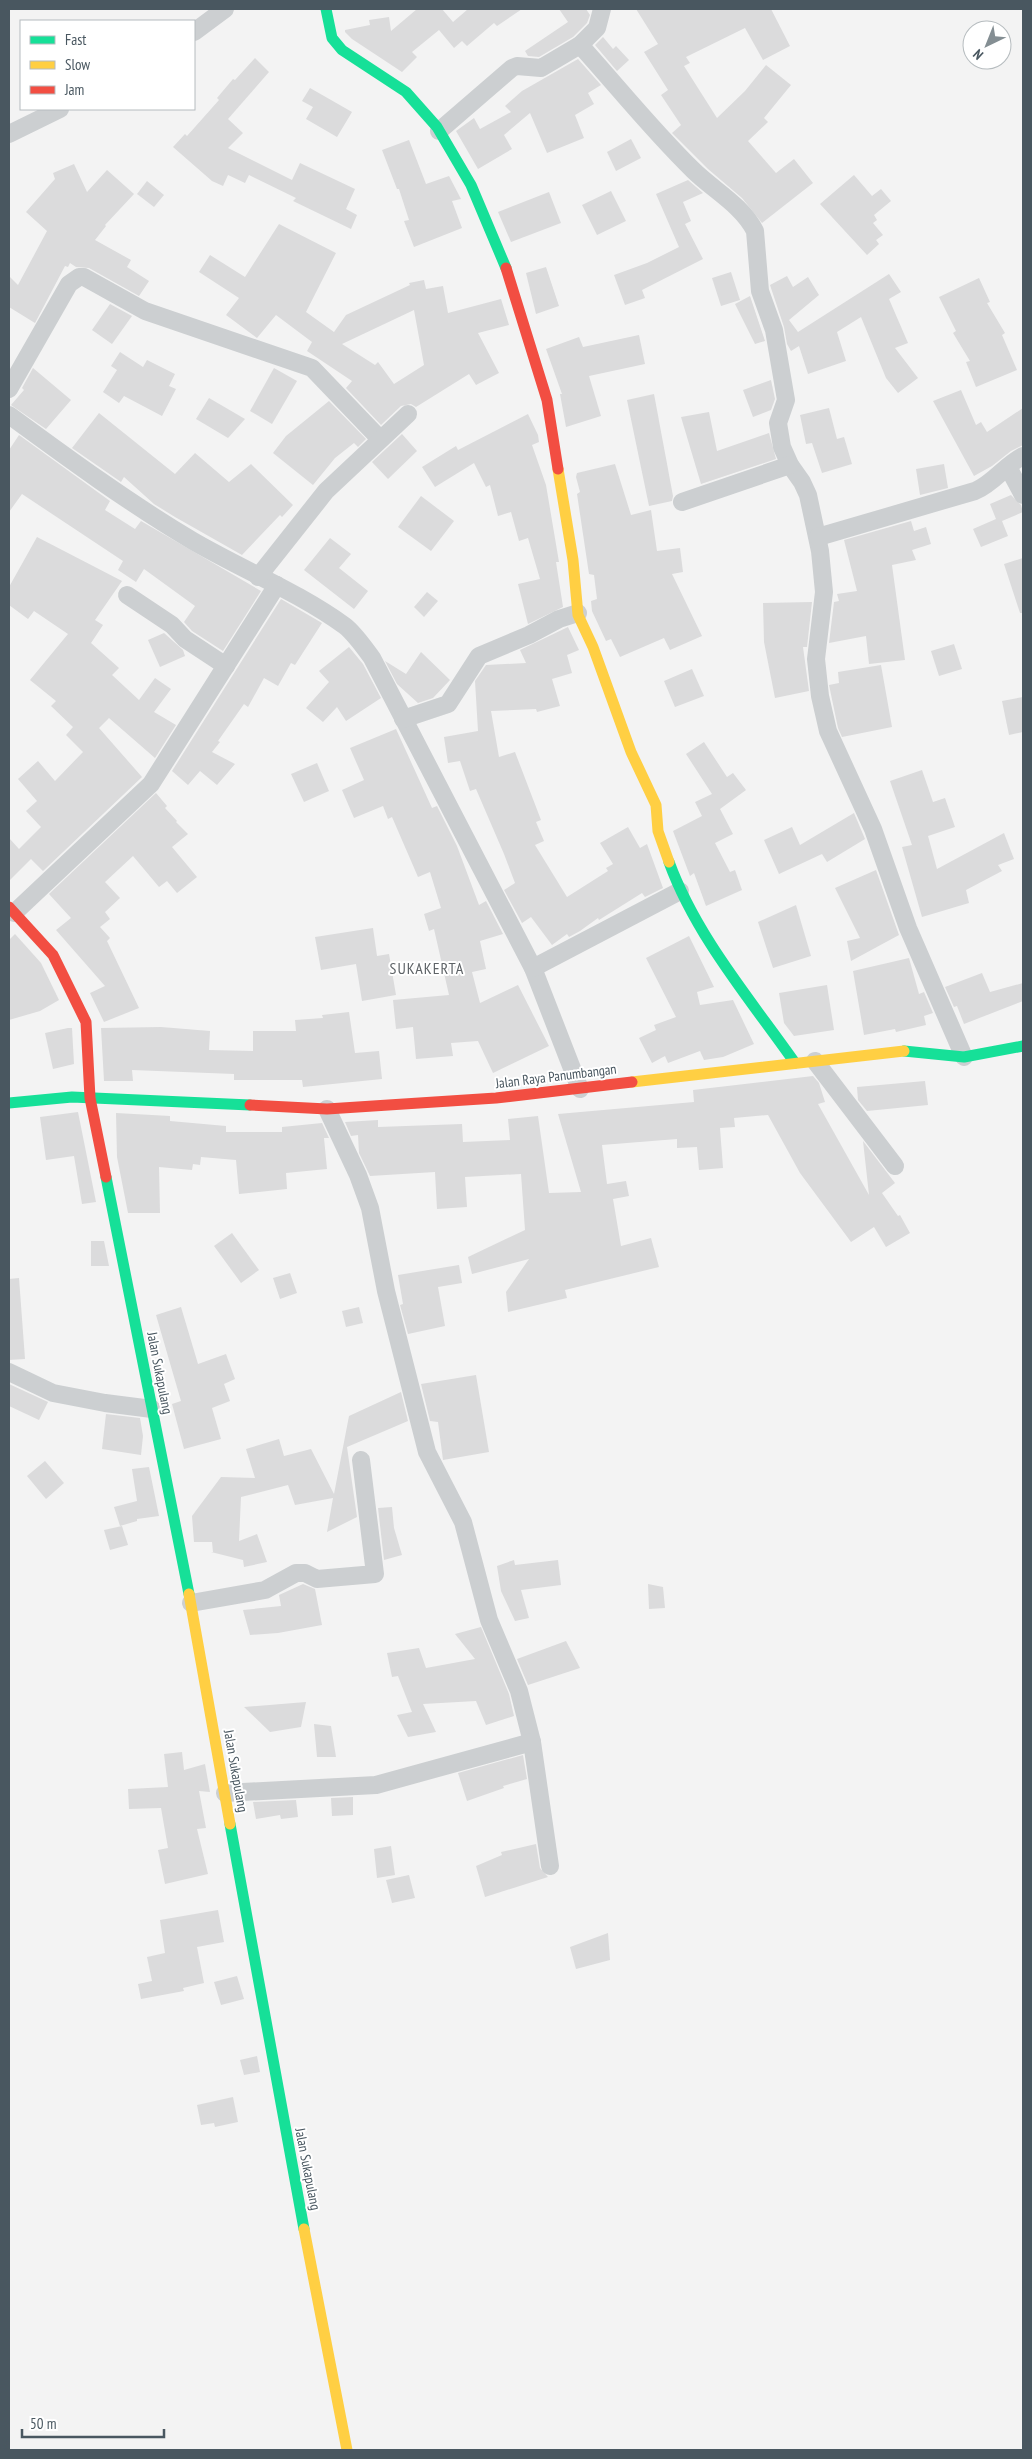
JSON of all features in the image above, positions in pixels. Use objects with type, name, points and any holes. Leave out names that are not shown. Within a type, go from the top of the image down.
[{"type":"street","points":[[195,31],[224,9]]},
{"type":"street","points":[[326,9],[332,38],[342,50],[406,92],[439,131],[471,185],[509,276],[547,400],[573,560],[578,612],[631,752],[656,805],[658,831],[680,891],[714,948],[795,1064]]},
{"type":"street","points":[[439,131],[512,68],[517,66],[541,68],[580,44],[597,28],[602,9]]},
{"type":"street","points":[[580,44],[693,170],[733,204],[751,223],[757,239],[760,291],[774,330],[786,400],[778,423],[782,447],[808,496],[818,537],[824,592],[816,659],[820,696],[828,731],[873,830],[908,928],[964,1057]]},
{"type":"street","points":[[9,134],[58,110]]},
{"type":"street","points":[[9,390],[69,284],[79,276],[145,311],[312,368],[380,439]]},
{"type":"street","points":[[258,576],[326,491],[408,414]]},
{"type":"street","points":[[9,415],[82,469],[193,541],[277,585],[346,627],[352,634],[372,658],[533,968],[580,1088]]},
{"type":"street","points":[[818,537],[975,491],[990,483],[1023,456]]},
{"type":"street","points":[[682,502],[790,465]]},
{"type":"street","points":[[1008,467],[1023,495]]},
{"type":"street","points":[[11,910],[151,784],[277,585]]},
{"type":"street","points":[[127,595],[172,625],[185,640],[226,666]]},
{"type":"street","points":[[403,719],[448,704],[479,656],[578,612]]},
{"type":"street","points":[[533,968],[680,891]]},
{"type":"street","name":"Jalan Sukapulang","points":[[11,910],[53,955],[86,1022],[90,1098],[191,1604],[288,2148],[347,2450]]},
{"type":"street","name":"Jalan Raya Panumbangan","points":[[9,1103],[72,1097],[327,1109],[496,1098],[904,1051],[964,1057],[1023,1046]]},
{"type":"street","points":[[815,1061],[895,1166]]},
{"type":"street","points":[[327,1109],[358,1175],[370,1208],[386,1291],[426,1452],[468,1537],[489,1620],[520,1691],[532,1742],[550,1866]]},
{"type":"street","points":[[9,1372],[53,1393],[105,1404],[152,1409]]},
{"type":"street","points":[[191,1604],[265,1590],[296,1573],[305,1574],[317,1579],[375,1574],[361,1460]]},
{"type":"street","points":[[225,1793],[376,1785],[532,1742]]},
{"type":"building","points":[[417,9],[442,9],[453,22],[468,9],[522,9],[497,26],[494,23],[467,46],[462,41],[454,48],[439,30],[412,52],[417,57],[402,72],[352,39],[345,32],[345,30],[370,25],[369,20],[389,17],[391,31]]},
{"type":"building","points":[[559,9],[586,9],[590,15],[587,23],[573,37],[539,57],[528,56],[525,51],[568,22]]},
{"type":"building","points":[[636,9],[771,9],[790,46],[763,60],[745,28],[686,57],[690,63],[684,66],[717,118],[745,91],[766,65],[791,85],[764,118],[768,122],[748,141],[776,173],[794,159],[813,183],[762,223],[742,198],[708,169],[672,133],[681,125],[661,95],[668,90],[644,52],[658,44]]},
{"type":"building","points":[[603,37],[613,49],[616,46],[629,60],[617,71],[595,45]]},
{"type":"building","points":[[255,58],[269,72],[228,119],[243,133],[228,148],[292,180],[300,163],[355,189],[346,209],[357,215],[351,229],[293,201],[296,198],[249,175],[245,183],[228,175],[223,186],[212,181],[173,147],[185,134],[187,136],[219,100],[217,98],[233,79],[235,80]]},
{"type":"building","points":[[578,59],[601,85],[588,93],[594,104],[575,115],[584,138],[547,153],[530,113],[504,135],[512,149],[478,169],[456,131],[474,118],[480,129],[511,112],[505,106],[522,91]]},
{"type":"building","points":[[310,88],[352,112],[337,137],[306,119],[313,107],[302,101]]},
{"type":"building","points":[[631,139],[641,158],[616,171],[607,152]]},
{"type":"building","points":[[409,140],[426,184],[449,176],[461,199],[452,201],[462,228],[414,247],[404,221],[409,220],[399,189],[397,189],[382,150]]},
{"type":"building","points":[[74,164],[87,192],[107,170],[134,194],[105,225],[95,240],[131,260],[127,267],[149,281],[139,296],[89,268],[76,267],[70,263],[68,267],[65,266],[35,323],[9,307],[9,276],[18,285],[47,231],[26,212],[55,179],[53,173]]},
{"type":"building","points":[[854,175],[872,196],[881,189],[891,201],[874,215],[877,220],[873,223],[883,235],[876,240],[879,244],[867,255],[820,204]]},
{"type":"building","points":[[688,180],[703,193],[683,202],[691,221],[685,224],[703,259],[642,290],[645,298],[625,305],[614,275],[647,263],[679,247],[656,194]]},
{"type":"building","points":[[147,181],[164,195],[154,207],[137,194]]},
{"type":"building","points":[[611,191],[626,221],[597,235],[582,205]]},
{"type":"building","points":[[549,192],[561,223],[511,242],[498,212]]},
{"type":"building","points":[[279,224],[336,253],[306,312],[334,332],[346,315],[410,285],[409,283],[424,280],[426,289],[443,286],[448,313],[501,299],[509,325],[478,333],[499,373],[476,385],[469,374],[416,407],[411,404],[401,406],[381,425],[346,388],[352,381],[307,351],[312,342],[276,315],[257,338],[226,315],[239,298],[199,272],[210,255],[245,277]],"holes":[[[414,310],[424,365],[394,384],[378,362],[375,365],[342,344]]]},
{"type":"building","points":[[546,267],[559,306],[536,314],[526,273]]},
{"type":"building","points":[[731,272],[740,300],[721,306],[712,278]]},
{"type":"building","points":[[889,274],[901,292],[889,299],[908,343],[895,348],[918,378],[898,393],[886,378],[861,317],[837,332],[846,361],[808,374],[799,346],[791,351],[787,344],[784,327],[770,285],[787,276],[793,287],[808,277],[819,295],[789,320],[798,332]]},
{"type":"building","points":[[979,278],[990,302],[987,303],[1005,333],[1002,335],[1017,370],[976,387],[966,362],[970,361],[953,333],[956,331],[939,297]]},
{"type":"building","points":[[750,296],[765,341],[755,344],[735,304]]},
{"type":"building","points":[[110,304],[132,316],[112,344],[92,330]]},
{"type":"building","points":[[639,335],[645,364],[589,376],[601,416],[566,427],[560,394],[562,394],[546,349],[579,337],[583,347]]},
{"type":"building","points":[[120,352],[143,367],[147,360],[175,374],[169,386],[176,389],[162,416],[124,396],[119,403],[103,392],[117,370],[111,366]]},
{"type":"building","points":[[33,368],[71,400],[46,429],[11,405],[24,390],[22,388]]},
{"type":"building","points":[[274,368],[297,381],[272,424],[250,411]]},
{"type":"building","points":[[771,380],[775,399],[771,410],[753,417],[743,390]]},
{"type":"building","points":[[961,390],[976,425],[981,422],[987,432],[1023,408],[1023,445],[974,476],[933,401]]},
{"type":"building","points":[[654,394],[673,496],[672,501],[649,506],[627,400]]},
{"type":"building","points":[[209,398],[245,419],[228,438],[196,419]]},
{"type":"building","points":[[329,401],[366,439],[358,447],[354,443],[335,458],[313,485],[273,453],[286,436]]},
{"type":"building","points":[[829,408],[837,439],[844,437],[852,464],[822,473],[812,443],[806,444],[800,415]]},
{"type":"building","points":[[709,412],[717,451],[769,433],[776,459],[701,484],[681,417]]},
{"type":"building","points":[[99,413],[175,474],[195,453],[229,482],[251,464],[293,505],[282,517],[280,515],[242,555],[154,504],[124,477],[121,482],[72,448]]},
{"type":"building","points":[[528,414],[538,435],[539,442],[532,445],[546,485],[559,562],[556,562],[563,607],[528,624],[518,584],[540,579],[528,538],[519,541],[511,512],[498,516],[490,485],[486,487],[474,463],[435,487],[422,467],[456,446],[458,450]]},
{"type":"building","points":[[402,434],[417,451],[388,479],[372,462]]},
{"type":"building","points":[[19,435],[110,501],[105,510],[135,529],[141,521],[261,591],[223,651],[192,631],[184,622],[195,606],[144,569],[136,582],[118,570],[123,561],[22,494],[9,512],[9,450]]},
{"type":"building","points":[[615,464],[631,515],[651,510],[657,551],[680,548],[683,572],[672,574],[702,636],[670,650],[664,638],[620,657],[611,639],[606,641],[592,611],[591,601],[597,599],[594,575],[589,574],[577,494],[580,492],[576,477],[577,473]]},
{"type":"building","points":[[944,464],[948,488],[920,495],[916,469]]},
{"type":"building","points":[[1011,495],[1021,505],[1023,512],[1002,521],[1008,536],[981,547],[973,529],[996,519],[990,504]]},
{"type":"building","points":[[421,496],[454,521],[431,551],[398,527]]},
{"type":"building","points":[[911,521],[914,531],[926,527],[931,544],[912,550],[916,560],[892,565],[905,660],[869,664],[866,636],[829,643],[834,602],[839,601],[837,594],[857,591],[844,540]]},
{"type":"building","points":[[37,537],[122,581],[95,620],[103,625],[91,643],[119,668],[112,675],[139,700],[155,678],[171,689],[154,712],[176,725],[155,758],[109,718],[99,728],[142,777],[43,871],[31,859],[9,881],[9,838],[19,849],[41,827],[26,811],[37,801],[18,779],[38,761],[55,781],[83,752],[66,735],[73,727],[51,706],[56,701],[30,680],[68,634],[34,611],[28,619],[9,605],[9,587]]},
{"type":"building","points":[[330,538],[351,554],[339,568],[368,591],[354,609],[304,570]]},
{"type":"building","points":[[1023,558],[1023,613],[1020,613],[1004,564]]},
{"type":"building","points":[[427,592],[438,601],[424,617],[414,607]]},
{"type":"building","points":[[281,599],[322,623],[295,665],[291,663],[278,686],[264,678],[248,707],[244,704],[218,741],[220,742],[212,752],[235,764],[217,785],[200,771],[188,785],[172,771]]},
{"type":"building","points":[[812,602],[807,647],[803,647],[809,691],[775,698],[764,642],[763,603]]},
{"type":"building","points":[[568,627],[579,650],[567,655],[572,673],[552,679],[560,706],[537,712],[536,709],[491,711],[499,757],[515,752],[541,820],[536,822],[544,841],[535,845],[567,897],[608,871],[606,868],[613,864],[600,843],[628,827],[640,848],[647,844],[663,888],[645,897],[642,893],[599,920],[598,918],[580,931],[569,937],[567,934],[552,945],[531,917],[522,923],[504,890],[515,883],[504,854],[476,789],[470,791],[460,761],[448,763],[444,737],[478,731],[475,681],[486,665],[526,663],[520,650]]},
{"type":"building","points":[[164,633],[183,650],[185,656],[160,667],[148,640]]},
{"type":"building","points":[[954,644],[962,669],[939,676],[931,651]]},
{"type":"building","points":[[349,647],[363,664],[381,698],[346,721],[337,707],[323,722],[306,708],[329,682],[319,671]]},
{"type":"building","points":[[421,652],[450,680],[433,698],[418,703],[397,684],[385,661],[406,674]]},
{"type":"building","points":[[881,665],[892,727],[842,737],[838,728],[829,685],[839,683],[838,672]]},
{"type":"building","points":[[692,669],[704,696],[675,707],[664,681]]},
{"type":"building","points":[[1023,697],[1023,732],[1009,735],[1002,701]]},
{"type":"building","points":[[396,729],[432,808],[437,806],[457,846],[479,905],[486,901],[503,934],[480,941],[486,969],[472,972],[480,1003],[518,985],[549,1046],[493,1073],[478,1041],[451,1043],[453,1056],[416,1059],[413,1027],[396,1029],[393,1000],[449,995],[434,929],[429,931],[424,914],[441,908],[430,872],[418,877],[392,817],[388,819],[383,806],[354,818],[342,790],[364,780],[350,748]]},
{"type":"building","points":[[704,742],[727,777],[733,773],[746,790],[720,809],[733,834],[715,843],[730,872],[735,870],[742,890],[706,906],[694,873],[690,876],[673,831],[702,816],[695,802],[712,794],[686,754]]},
{"type":"building","points":[[317,763],[329,791],[304,802],[291,774]]},
{"type":"building","points":[[922,770],[933,802],[945,798],[955,827],[928,836],[937,869],[1004,833],[1014,859],[998,865],[1002,871],[966,890],[969,903],[922,917],[902,847],[912,845],[890,781]]},
{"type":"building","points":[[156,793],[167,806],[165,808],[188,834],[172,847],[197,877],[177,893],[167,881],[159,887],[133,856],[105,882],[120,898],[105,912],[110,919],[100,927],[110,938],[107,941],[139,1008],[104,1022],[90,993],[105,986],[56,930],[71,918],[49,894]]},
{"type":"building","points":[[854,813],[865,839],[827,862],[822,854],[779,874],[764,840],[792,827],[800,845]]},
{"type":"building","points":[[876,870],[899,935],[851,961],[847,941],[860,938],[835,888]]},
{"type":"building","points":[[796,905],[811,956],[773,968],[758,922]]},
{"type":"building","points":[[373,928],[377,956],[389,954],[396,995],[362,1001],[356,964],[321,970],[315,937]]},
{"type":"building","points":[[15,934],[41,963],[59,1000],[40,1011],[9,1020],[9,940]]},
{"type":"building","points":[[689,936],[714,987],[697,992],[700,1005],[733,1000],[754,1044],[723,1057],[704,1060],[700,1051],[668,1063],[665,1056],[652,1063],[639,1038],[656,1030],[654,1025],[676,1017],[646,958]]},
{"type":"building","points":[[909,958],[919,994],[924,992],[933,1013],[924,1016],[926,1025],[896,1032],[895,1029],[864,1035],[853,971]]},
{"type":"building","points":[[982,973],[990,992],[1023,983],[1023,1001],[964,1024],[957,1006],[954,1007],[945,987]]},
{"type":"building","points":[[827,985],[834,1030],[794,1036],[784,1023],[779,993]]},
{"type":"building","points":[[349,1012],[355,1053],[379,1051],[382,1079],[303,1087],[302,1080],[234,1080],[234,1074],[132,1070],[133,1081],[104,1081],[101,1028],[161,1027],[210,1031],[209,1050],[253,1051],[253,1031],[296,1031],[295,1020],[323,1018],[322,1015]]},
{"type":"building","points":[[72,1028],[74,1064],[53,1069],[45,1033]]},
{"type":"building","points":[[813,1076],[819,1083],[825,1102],[818,1104],[869,1195],[863,1141],[895,1183],[882,1193],[898,1216],[900,1215],[910,1233],[886,1247],[874,1227],[851,1242],[800,1173],[768,1115],[734,1118],[735,1127],[720,1128],[723,1168],[699,1170],[697,1147],[677,1148],[677,1139],[602,1145],[607,1184],[626,1181],[629,1196],[613,1199],[621,1246],[651,1238],[659,1267],[565,1290],[567,1298],[508,1312],[506,1292],[529,1259],[472,1274],[468,1257],[525,1230],[521,1174],[465,1177],[467,1207],[437,1209],[435,1172],[370,1176],[359,1153],[358,1135],[351,1136],[345,1122],[378,1120],[378,1127],[462,1124],[463,1142],[510,1140],[508,1119],[538,1116],[549,1193],[581,1192],[558,1114],[694,1102],[693,1090]]},
{"type":"building","points":[[925,1081],[928,1105],[867,1111],[858,1100],[857,1087]]},
{"type":"building","points":[[78,1112],[96,1202],[82,1204],[74,1156],[46,1160],[40,1117]]},
{"type":"building","points":[[116,1113],[170,1116],[170,1121],[226,1126],[226,1132],[282,1132],[282,1127],[322,1123],[329,1138],[324,1138],[327,1169],[286,1173],[287,1189],[239,1194],[236,1160],[201,1157],[200,1165],[193,1164],[192,1170],[159,1167],[160,1213],[128,1213],[117,1157]]},
{"type":"building","points":[[232,1233],[259,1270],[241,1283],[214,1246]]},
{"type":"building","points":[[91,1241],[104,1241],[109,1266],[91,1266]]},
{"type":"building","points":[[459,1265],[462,1283],[438,1287],[445,1326],[408,1334],[400,1305],[403,1304],[398,1275]]},
{"type":"building","points":[[290,1273],[297,1293],[280,1299],[273,1278]]},
{"type":"building","points":[[19,1278],[25,1359],[9,1360],[9,1279]]},
{"type":"building","points":[[181,1307],[198,1364],[226,1354],[235,1379],[224,1384],[230,1401],[212,1408],[221,1439],[184,1449],[172,1404],[181,1401],[156,1315]]},
{"type":"building","points":[[359,1307],[363,1323],[346,1327],[342,1311]]},
{"type":"building","points":[[476,1375],[489,1452],[443,1460],[438,1422],[430,1421],[421,1384]]},
{"type":"building","points":[[9,1384],[48,1402],[39,1420],[9,1406]]},
{"type":"building","points":[[401,1392],[408,1421],[347,1447],[357,1517],[327,1532],[333,1498],[295,1505],[288,1485],[241,1497],[239,1541],[257,1534],[267,1562],[244,1567],[243,1560],[211,1552],[213,1552],[212,1542],[194,1542],[192,1516],[221,1477],[255,1478],[246,1449],[279,1439],[284,1456],[311,1449],[334,1494],[349,1416]]},
{"type":"building","points":[[106,1414],[140,1418],[143,1436],[141,1455],[102,1449]]},
{"type":"building","points":[[45,1461],[64,1483],[46,1499],[27,1476]]},
{"type":"building","points":[[149,1467],[159,1516],[137,1519],[137,1521],[120,1526],[114,1507],[137,1501],[132,1469]]},
{"type":"building","points":[[392,1507],[394,1528],[402,1555],[384,1560],[378,1508]]},
{"type":"building","points":[[122,1526],[128,1545],[110,1550],[104,1530]]},
{"type":"building","points":[[514,1560],[515,1565],[558,1560],[561,1585],[521,1590],[529,1618],[515,1621],[501,1591],[497,1566]]},
{"type":"building","points":[[303,1584],[315,1589],[322,1625],[278,1633],[250,1635],[243,1610],[281,1606],[279,1595]]},
{"type":"building","points":[[648,1584],[663,1587],[665,1608],[649,1609]]},
{"type":"building","points":[[481,1627],[509,1694],[514,1716],[486,1725],[476,1701],[423,1704],[436,1732],[408,1737],[397,1715],[412,1712],[398,1676],[392,1677],[387,1653],[419,1648],[426,1668],[475,1659],[455,1634]]},
{"type":"building","points":[[566,1641],[580,1668],[528,1685],[517,1659]]},
{"type":"building","points":[[306,1702],[301,1727],[270,1732],[244,1707]]},
{"type":"building","points":[[314,1724],[331,1726],[336,1757],[317,1757]]},
{"type":"building","points":[[182,1752],[184,1770],[205,1764],[210,1792],[199,1791],[206,1828],[197,1829],[208,1874],[165,1884],[158,1850],[168,1848],[161,1808],[129,1809],[128,1789],[168,1787],[164,1754]]},
{"type":"building","points":[[523,1755],[527,1779],[503,1786],[504,1788],[467,1801],[458,1773]]},
{"type":"building","points":[[353,1797],[353,1815],[332,1816],[331,1798]]},
{"type":"building","points":[[296,1800],[298,1817],[281,1819],[280,1815],[256,1819],[253,1802]]},
{"type":"building","points":[[536,1844],[540,1868],[548,1877],[485,1897],[476,1866],[502,1855],[501,1852]]},
{"type":"building","points":[[391,1846],[395,1875],[377,1878],[374,1849]]},
{"type":"building","points":[[409,1875],[415,1898],[392,1903],[386,1880]]},
{"type":"building","points":[[218,1910],[224,1942],[197,1947],[204,1983],[183,1988],[184,1991],[141,1999],[138,1984],[152,1981],[147,1957],[165,1953],[160,1920]]},
{"type":"building","points":[[608,1933],[610,1960],[576,1969],[570,1947]]},
{"type":"building","points":[[237,1976],[244,1999],[221,2005],[214,1982]]},
{"type":"building","points":[[257,2056],[260,2072],[244,2075],[240,2060]]},
{"type":"building","points":[[233,2097],[238,2122],[215,2127],[214,2123],[201,2125],[197,2105]]},
{"type":"traffic: fast","points":[[326,9],[332,38],[342,50],[406,92],[437,127],[471,185],[506,268]]},
{"type":"traffic: fast","points":[[669,862],[680,889],[709,941],[742,991],[795,1063]]},
{"type":"traffic: fast","points":[[904,1051],[964,1057],[1023,1046]]},
{"type":"traffic: fast","points":[[9,1103],[72,1097],[250,1105]]},
{"type":"traffic: fast","points":[[106,1177],[189,1594]]},
{"type":"traffic: fast","points":[[230,1824],[304,2229]]},
{"type":"traffic: slow","points":[[558,469],[573,560],[578,615],[593,647],[631,752],[656,805],[658,831],[669,862]]},
{"type":"traffic: slow","points":[[632,1082],[904,1051]]},
{"type":"traffic: slow","points":[[189,1594],[230,1824]]},
{"type":"traffic: slow","points":[[304,2229],[347,2450]]},
{"type":"traffic: jam","points":[[506,268],[547,400],[558,469]]},
{"type":"traffic: jam","points":[[9,907],[53,955],[86,1022],[90,1098],[106,1177]]},
{"type":"traffic: jam","points":[[250,1105],[327,1109],[496,1098],[632,1082]]},
{"type":"district","name":"SUKAKERTA","points":[[427,968]]}]
